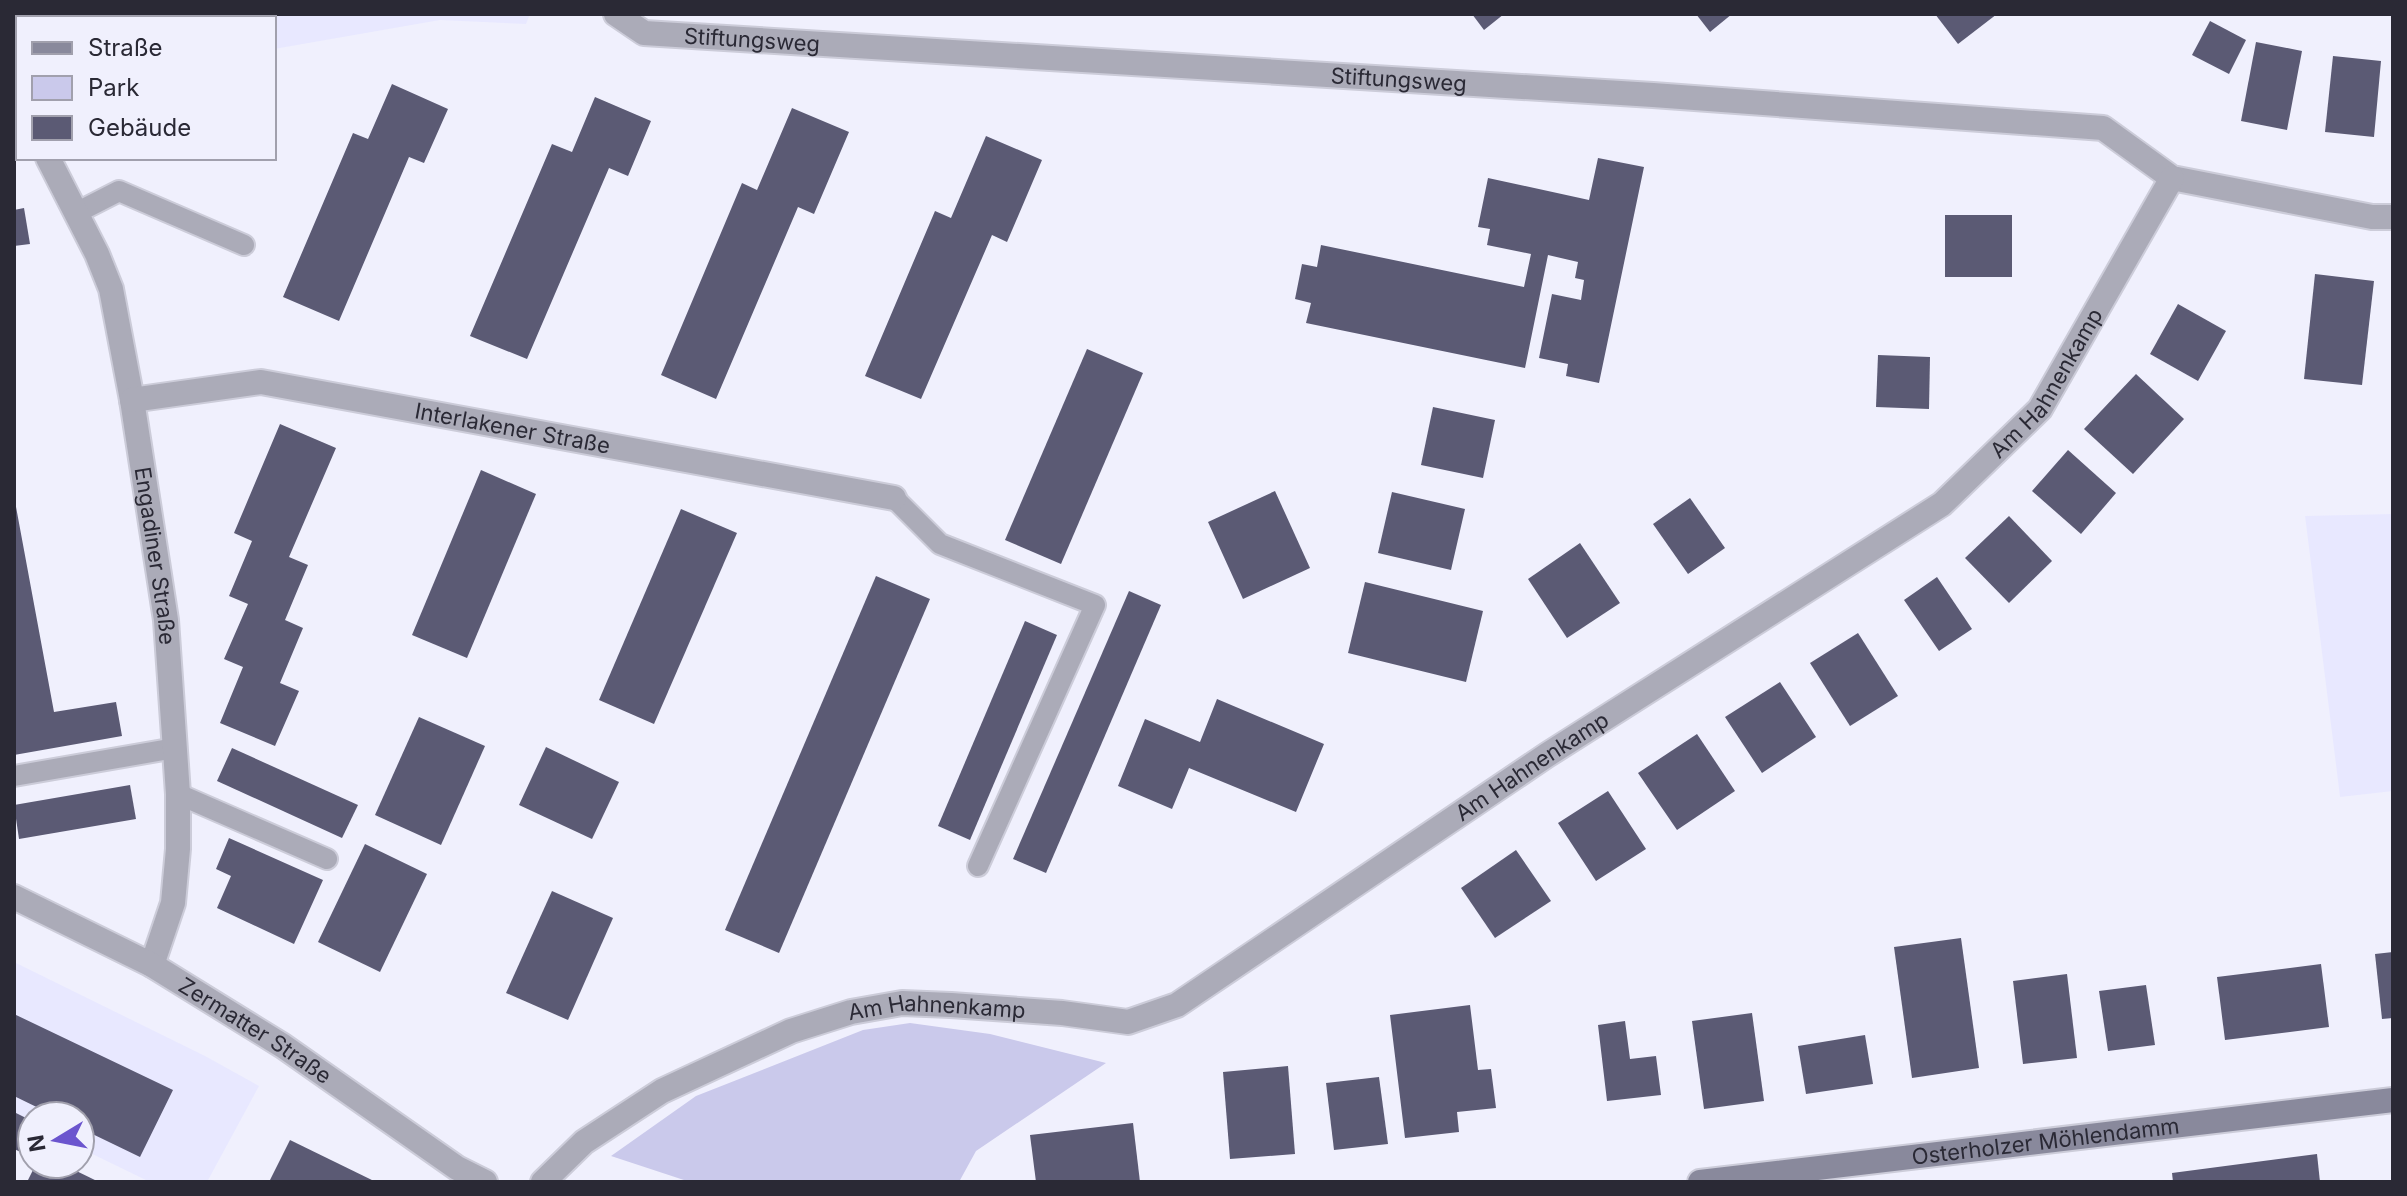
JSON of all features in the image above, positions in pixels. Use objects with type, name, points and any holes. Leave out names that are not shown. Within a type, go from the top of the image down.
[{"type":"main road","name":"Osterholzer Möhlendamm","points":[[1700,1182],[2393,1100]]},
{"type":"street","name":"Stiftungsweg","points":[[616,14],[644,33],[1638,94],[2103,128],[2172,178]]},
{"type":"street","name":"Engadiner Straße","points":[[49,160],[111,289],[132,400],[166,620],[178,794],[178,849],[173,903],[152,965]]},
{"type":"street","points":[[2172,178],[2372,217],[2393,217]]},
{"type":"street","name":"Am Hahnenkamp","points":[[543,1182],[584,1142],[662,1091],[791,1031],[851,1012],[902,1003],[1062,1013],[1128,1022],[1177,1005],[1559,747],[1942,504],[2040,409],[2172,178]]},
{"type":"street","name":"Interlakener Straße","points":[[132,400],[261,382],[894,498]]},
{"type":"street","name":"Zermatter Straße","points":[[14,897],[152,965],[283,1046],[457,1168],[485,1182]]},
{"type":"lane","points":[[76,213],[119,191],[244,245]]},
{"type":"lane","points":[[894,498],[940,544],[1095,605],[978,866]]},
{"type":"lane","points":[[14,776],[175,748]]},
{"type":"lane","points":[[178,794],[327,859]]},
{"type":"shaded area","points":[[530,14],[526,24],[440,20],[276,49],[276,16],[23,16]]},
{"type":"shaded area","points":[[2393,514],[2393,791],[2340,797],[2305,516]]},
{"type":"shaded area","points":[[14,962],[259,1086],[207,1182],[150,1182],[96,1156],[96,1100],[16,1100],[14,1117]]},
{"type":"green space","points":[[910,1023],[990,1034],[1106,1063],[976,1151],[959,1182],[690,1182],[611,1156],[696,1096],[863,1030]]},
{"type":"building","points":[[1472,14],[1504,14],[1484,30]]},
{"type":"building","points":[[1696,14],[1732,14],[1710,32]]},
{"type":"building","points":[[1935,14],[1997,14],[1958,44]]},
{"type":"building","points":[[2210,21],[2246,40],[2229,74],[2192,55]]},
{"type":"building","points":[[2256,42],[2302,51],[2287,130],[2241,121]]},
{"type":"building","points":[[2333,56],[2381,61],[2374,137],[2325,132]]},
{"type":"building","points":[[392,84],[448,109],[424,163],[409,157],[339,321],[283,297],[353,133],[368,139]]},
{"type":"building","points":[[595,97],[651,121],[628,176],[609,168],[527,359],[470,336],[552,144],[572,152]]},
{"type":"building","points":[[792,108],[849,132],[814,214],[798,207],[716,399],[661,375],[742,183],[757,190]]},
{"type":"building","points":[[986,136],[1042,160],[1007,242],[992,235],[921,399],[865,376],[935,211],[951,218]]},
{"type":"building","points":[[1598,158],[1644,167],[1599,383],[1566,376],[1568,364],[1539,358],[1552,294],[1581,300],[1584,280],[1575,278],[1578,262],[1548,255],[1525,368],[1306,323],[1311,303],[1295,299],[1302,264],[1317,267],[1321,245],[1524,287],[1531,254],[1487,245],[1490,229],[1478,227],[1488,178],[1589,200]]},
{"type":"building","points":[[24,208],[30,244],[14,246],[14,210]]},
{"type":"building","points":[[1945,215],[2012,215],[2012,277],[1945,277]]},
{"type":"building","points":[[2315,274],[2374,281],[2362,385],[2304,379]]},
{"type":"building","points":[[2178,304],[2226,331],[2198,381],[2150,354]]},
{"type":"building","points":[[1087,349],[1143,373],[1061,564],[1005,540]]},
{"type":"building","points":[[1878,355],[1930,357],[1929,409],[1876,407]]},
{"type":"building","points":[[2136,374],[2184,419],[2133,474],[2084,429]]},
{"type":"building","points":[[1433,407],[1495,420],[1483,478],[1421,465]]},
{"type":"building","points":[[280,424],[336,448],[289,557],[308,565],[285,620],[303,628],[280,683],[299,691],[275,746],[220,723],[243,667],[224,659],[248,604],[229,596],[252,541],[234,533]]},
{"type":"building","points":[[2068,450],[2116,493],[2081,534],[2032,491]]},
{"type":"building","points":[[481,470],[536,494],[467,658],[412,635]]},
{"type":"building","points":[[1275,491],[1310,568],[1243,599],[1208,522]]},
{"type":"building","points":[[1392,492],[1465,509],[1451,570],[1378,553]]},
{"type":"building","points":[[14,496],[54,712],[116,702],[122,736],[14,755]]},
{"type":"building","points":[[1690,498],[1725,548],[1688,574],[1653,524]]},
{"type":"building","points":[[681,509],[737,533],[654,724],[599,700]]},
{"type":"building","points":[[2009,516],[2052,561],[2009,603],[1965,558]]},
{"type":"building","points":[[1580,543],[1620,603],[1567,638],[1528,579]]},
{"type":"building","points":[[876,576],[930,599],[779,953],[725,930]]},
{"type":"building","points":[[1937,577],[1972,629],[1939,651],[1904,600]]},
{"type":"building","points":[[1365,582],[1483,611],[1466,682],[1348,653]]},
{"type":"building","points":[[1129,591],[1161,605],[1046,873],[1013,859]]},
{"type":"building","points":[[1025,621],[1057,635],[970,840],[938,826]]},
{"type":"building","points":[[1858,633],[1898,696],[1850,726],[1810,663]]},
{"type":"building","points":[[1780,682],[1816,737],[1762,773],[1725,717]]},
{"type":"building","points":[[1217,699],[1324,744],[1296,812],[1189,768],[1172,809],[1118,786],[1145,719],[1200,742]]},
{"type":"building","points":[[419,717],[485,746],[441,845],[375,815]]},
{"type":"building","points":[[1697,734],[1735,791],[1677,830],[1638,773]]},
{"type":"building","points":[[546,747],[619,782],[592,839],[519,805]]},
{"type":"building","points":[[232,748],[358,805],[342,838],[217,781]]},
{"type":"building","points":[[130,785],[136,819],[19,839],[14,805]]},
{"type":"building","points":[[1608,791],[1646,849],[1596,881],[1558,823]]},
{"type":"building","points":[[229,838],[323,880],[294,944],[217,908],[231,876],[216,869]]},
{"type":"building","points":[[365,844],[427,874],[380,972],[318,942]]},
{"type":"building","points":[[1516,850],[1551,901],[1495,938],[1461,888]]},
{"type":"building","points":[[552,891],[613,918],[568,1020],[506,993]]},
{"type":"building","points":[[1961,938],[1979,1068],[1912,1078],[1894,947]]},
{"type":"building","points":[[2393,952],[2393,1018],[2382,1019],[2375,954]]},
{"type":"building","points":[[2321,964],[2329,1027],[2225,1040],[2217,977]]},
{"type":"building","points":[[2067,974],[2077,1058],[2023,1064],[2013,981]]},
{"type":"building","points":[[2146,985],[2155,1045],[2108,1051],[2099,991]]},
{"type":"building","points":[[1470,1005],[1478,1070],[1491,1069],[1496,1108],[1457,1112],[1459,1132],[1405,1138],[1390,1015]]},
{"type":"building","points":[[1752,1013],[1764,1101],[1704,1109],[1692,1021]]},
{"type":"building","points":[[14,1014],[173,1090],[140,1157],[96,1136],[96,1100],[22,1100],[14,1096]]},
{"type":"building","points":[[1625,1021],[1630,1059],[1656,1056],[1661,1095],[1607,1101],[1598,1025]]},
{"type":"building","points":[[1865,1035],[1873,1084],[1806,1094],[1798,1046]]},
{"type":"building","points":[[1288,1066],[1295,1154],[1230,1159],[1223,1072]]},
{"type":"building","points":[[1379,1077],[1388,1144],[1334,1150],[1326,1083]]},
{"type":"building","points":[[14,1112],[16,1150],[14,1149]]},
{"type":"building","points":[[1133,1123],[1140,1182],[1036,1182],[1030,1135]]},
{"type":"building","points":[[290,1140],[376,1182],[269,1182]]},
{"type":"building","points":[[2317,1154],[2320,1182],[2173,1182],[2172,1173]]},
{"type":"building","points":[[95,1180],[99,1182],[27,1182]]}]
